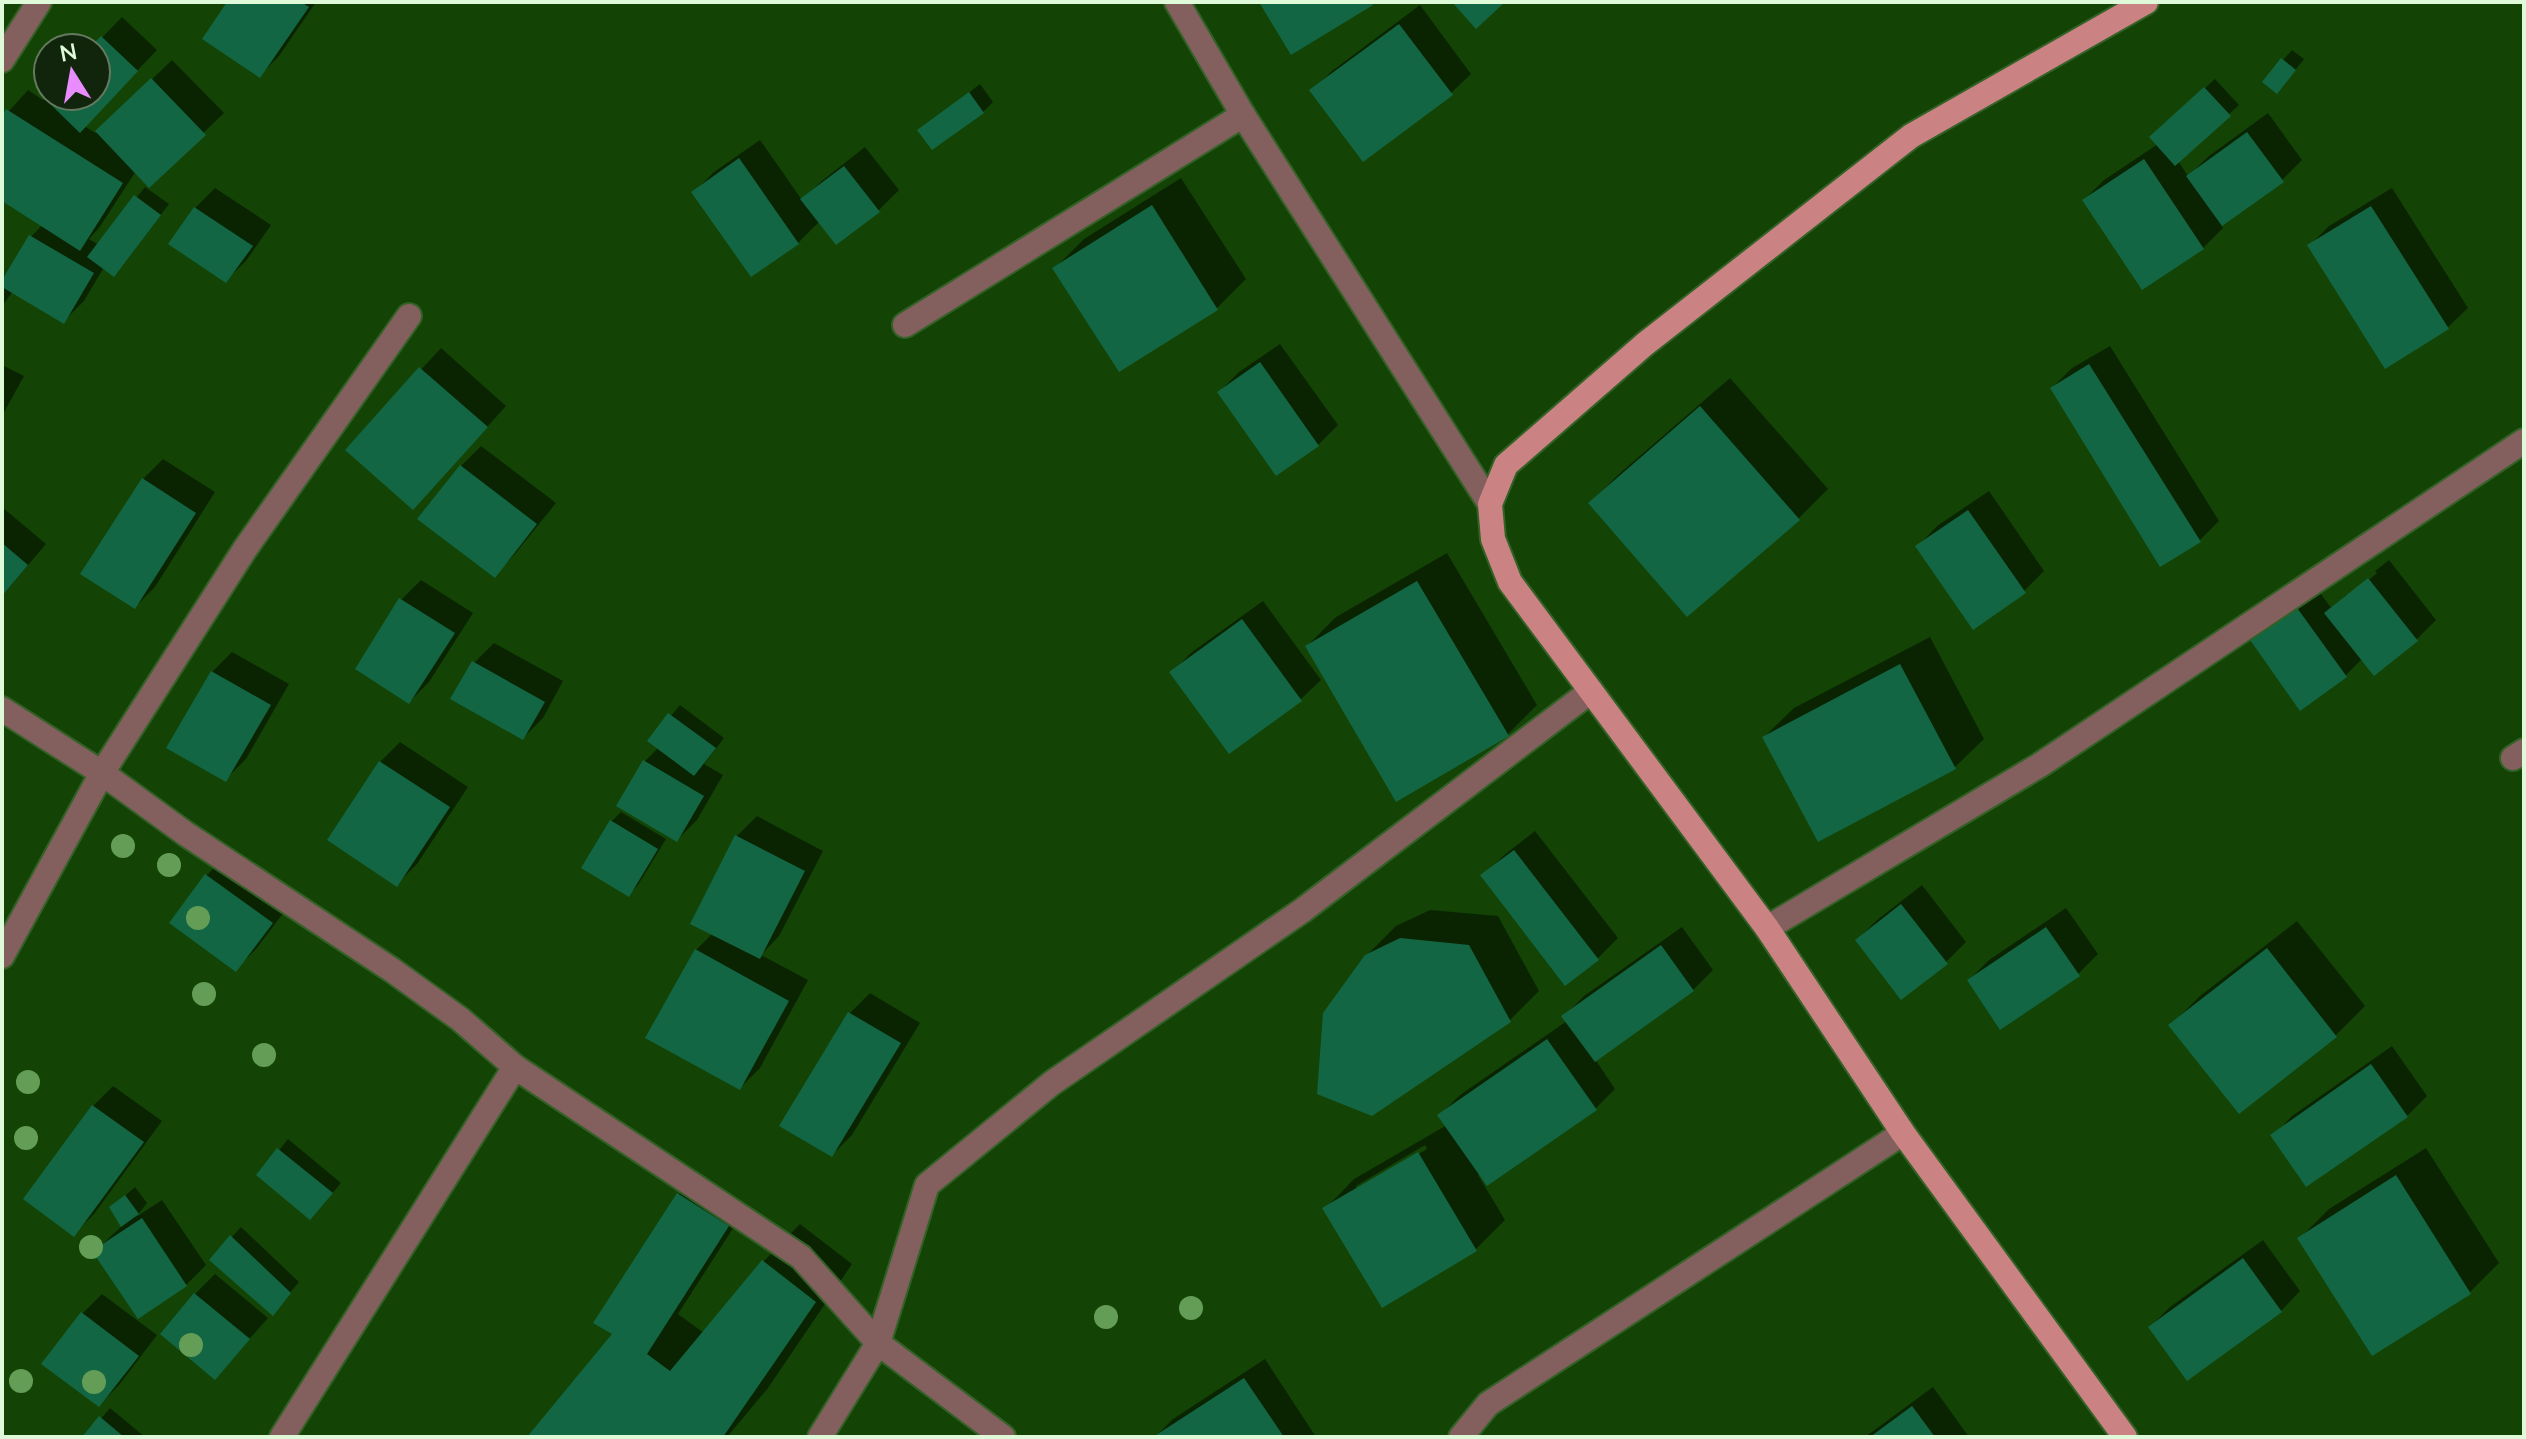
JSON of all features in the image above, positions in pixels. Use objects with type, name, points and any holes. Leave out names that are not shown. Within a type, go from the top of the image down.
[{"type":"main road","points":[[2125,1437],[1903,1133],[1767,928],[1510,582],[1493,539],[1490,504],[1506,465],[1564,414],[1645,344],[1911,136],[2146,2]]},
{"type":"street","points":[[2,60],[39,2]]},
{"type":"street","points":[[1177,2],[1243,115],[1490,504]]},
{"type":"street","points":[[905,325],[1243,115]]},
{"type":"street","points":[[2,956],[102,773],[245,549],[409,316]]},
{"type":"street","points":[[1767,928],[2040,765],[2524,441]]},
{"type":"street","points":[[820,1437],[878,1343],[927,1185],[1052,1083],[1303,910],[1591,691]]},
{"type":"street","points":[[2,709],[102,773],[186,834],[449,1011],[515,1067],[801,1257],[878,1343],[1003,1437]]},
{"type":"street","points":[[282,1437],[515,1067]]},
{"type":"street","points":[[1461,1437],[1488,1404],[1903,1133]]},
{"type":"building","points":[[227,2],[301,2],[309,7],[260,78],[202,39]]},
{"type":"building","points":[[1259,2],[1371,2],[1373,5],[1291,55]]},
{"type":"building","points":[[1452,2],[1505,2],[1476,29]]},
{"type":"building","points":[[1399,24],[1453,95],[1363,162],[1309,90]]},
{"type":"building","points":[[112,46],[138,71],[112,99]]},
{"type":"building","points":[[2281,58],[2296,70],[2277,94],[2262,82]]},
{"type":"building","points":[[151,78],[206,135],[149,188],[95,131]]},
{"type":"building","points":[[2204,87],[2231,116],[2175,166],[2149,137]]},
{"type":"building","points":[[969,92],[984,113],[932,150],[917,130]]},
{"type":"building","points":[[6,109],[123,183],[80,251],[2,201],[2,115]]},
{"type":"building","points":[[58,112],[100,112],[80,133]]},
{"type":"building","points":[[2247,132],[2284,182],[2222,226],[2186,176]]},
{"type":"building","points":[[739,158],[799,244],[751,277],[691,192]]},
{"type":"building","points":[[2144,159],[2204,249],[2142,290],[2082,200]]},
{"type":"building","points":[[844,166],[880,212],[836,245],[800,199]]},
{"type":"building","points":[[134,195],[161,215],[114,277],[87,257]]},
{"type":"building","points":[[1152,205],[1218,310],[1119,372],[1052,268]]},
{"type":"building","points":[[2371,206],[2449,329],[2385,369],[2307,245]]},
{"type":"building","points":[[194,207],[253,246],[226,283],[168,244]]},
{"type":"building","points":[[29,235],[94,273],[64,324],[2,287],[2,280]]},
{"type":"building","points":[[1260,362],[1319,446],[1276,476],[1217,392]]},
{"type":"building","points":[[2089,364],[2201,542],[2160,567],[2050,388]]},
{"type":"building","points":[[419,367],[488,427],[413,510],[345,450]]},
{"type":"building","points":[[1700,406],[1800,520],[1687,617],[1588,503]]},
{"type":"building","points":[[460,465],[537,524],[495,578],[417,519]]},
{"type":"building","points":[[142,478],[196,513],[135,609],[80,574]]},
{"type":"building","points":[[1968,510],[2026,593],[1973,630],[1915,546]]},
{"type":"building","points":[[2,543],[28,565],[2,596]]},
{"type":"building","points":[[2368,578],[2418,641],[2374,676],[2324,613]]},
{"type":"building","points":[[1417,581],[1509,736],[1396,802],[1305,646]]},
{"type":"building","points":[[399,598],[455,633],[409,704],[355,669]]},
{"type":"building","points":[[2295,605],[2347,677],[2300,711],[2248,637]]},
{"type":"building","points":[[1242,619],[1302,701],[1229,754],[1169,672]]},
{"type":"building","points":[[472,661],[545,702],[523,740],[450,699]]},
{"type":"building","points":[[1900,664],[1956,769],[1818,842],[1762,737]]},
{"type":"building","points":[[211,671],[271,705],[226,782],[166,748]]},
{"type":"building","points":[[668,713],[716,748],[694,776],[647,741]]},
{"type":"building","points":[[643,760],[704,796],[677,842],[616,806]]},
{"type":"building","points":[[379,761],[450,807],[397,887],[327,840]]},
{"type":"building","points":[[610,820],[658,849],[629,897],[581,868]]},
{"type":"building","points":[[735,835],[805,871],[760,959],[690,924]]},
{"type":"building","points":[[1514,850],[1599,960],[1565,986],[1480,875]]},
{"type":"building","points":[[205,874],[273,923],[236,972],[169,923]]},
{"type":"building","points":[[1901,904],[1948,964],[1901,1000],[1855,940]]},
{"type":"building","points":[[2046,927],[2080,976],[2000,1030],[1967,980]]},
{"type":"building","points":[[1400,938],[1469,945],[1511,1022],[1372,1116],[1317,1094],[1323,1013],[1365,955]]},
{"type":"building","points":[[1661,945],[1694,991],[1595,1062],[1561,1016]]},
{"type":"building","points":[[2267,948],[2337,1037],[2239,1114],[2168,1025]]},
{"type":"building","points":[[695,949],[789,1001],[740,1090],[645,1038]]},
{"type":"building","points":[[848,1012],[901,1043],[832,1157],[779,1126]]},
{"type":"building","points":[[1547,1039],[1597,1110],[1487,1186],[1437,1115]]},
{"type":"building","points":[[2371,1064],[2408,1117],[2306,1187],[2270,1135]]},
{"type":"building","points":[[92,1105],[144,1142],[74,1237],[23,1199]]},
{"type":"building","points":[[277,1148],[333,1193],[310,1220],[256,1175]]},
{"type":"building","points":[[1418,1152],[1477,1251],[1382,1308],[1322,1208]]},
{"type":"building","points":[[2396,1175],[2471,1294],[2372,1356],[2297,1238]]},
{"type":"building","points":[[677,1193],[729,1226],[647,1354],[670,1371],[762,1260],[816,1302],[723,1437],[527,1437],[612,1334],[593,1323]]},
{"type":"building","points":[[125,1195],[139,1214],[121,1227],[109,1207]]},
{"type":"building","points":[[142,1218],[187,1286],[138,1319],[92,1251]]},
{"type":"building","points":[[230,1235],[291,1293],[273,1316],[209,1260]]},
{"type":"building","points":[[2243,1258],[2282,1312],[2187,1381],[2148,1327]]},
{"type":"building","points":[[194,1293],[250,1339],[215,1380],[160,1334]]},
{"type":"building","points":[[81,1312],[139,1356],[99,1407],[41,1364]]},
{"type":"building","points":[[1244,1378],[1284,1437],[1153,1437]]},
{"type":"building","points":[[1912,1406],[1935,1437],[1870,1437]]},
{"type":"building","points":[[99,1416],[124,1437],[82,1437]]}]
